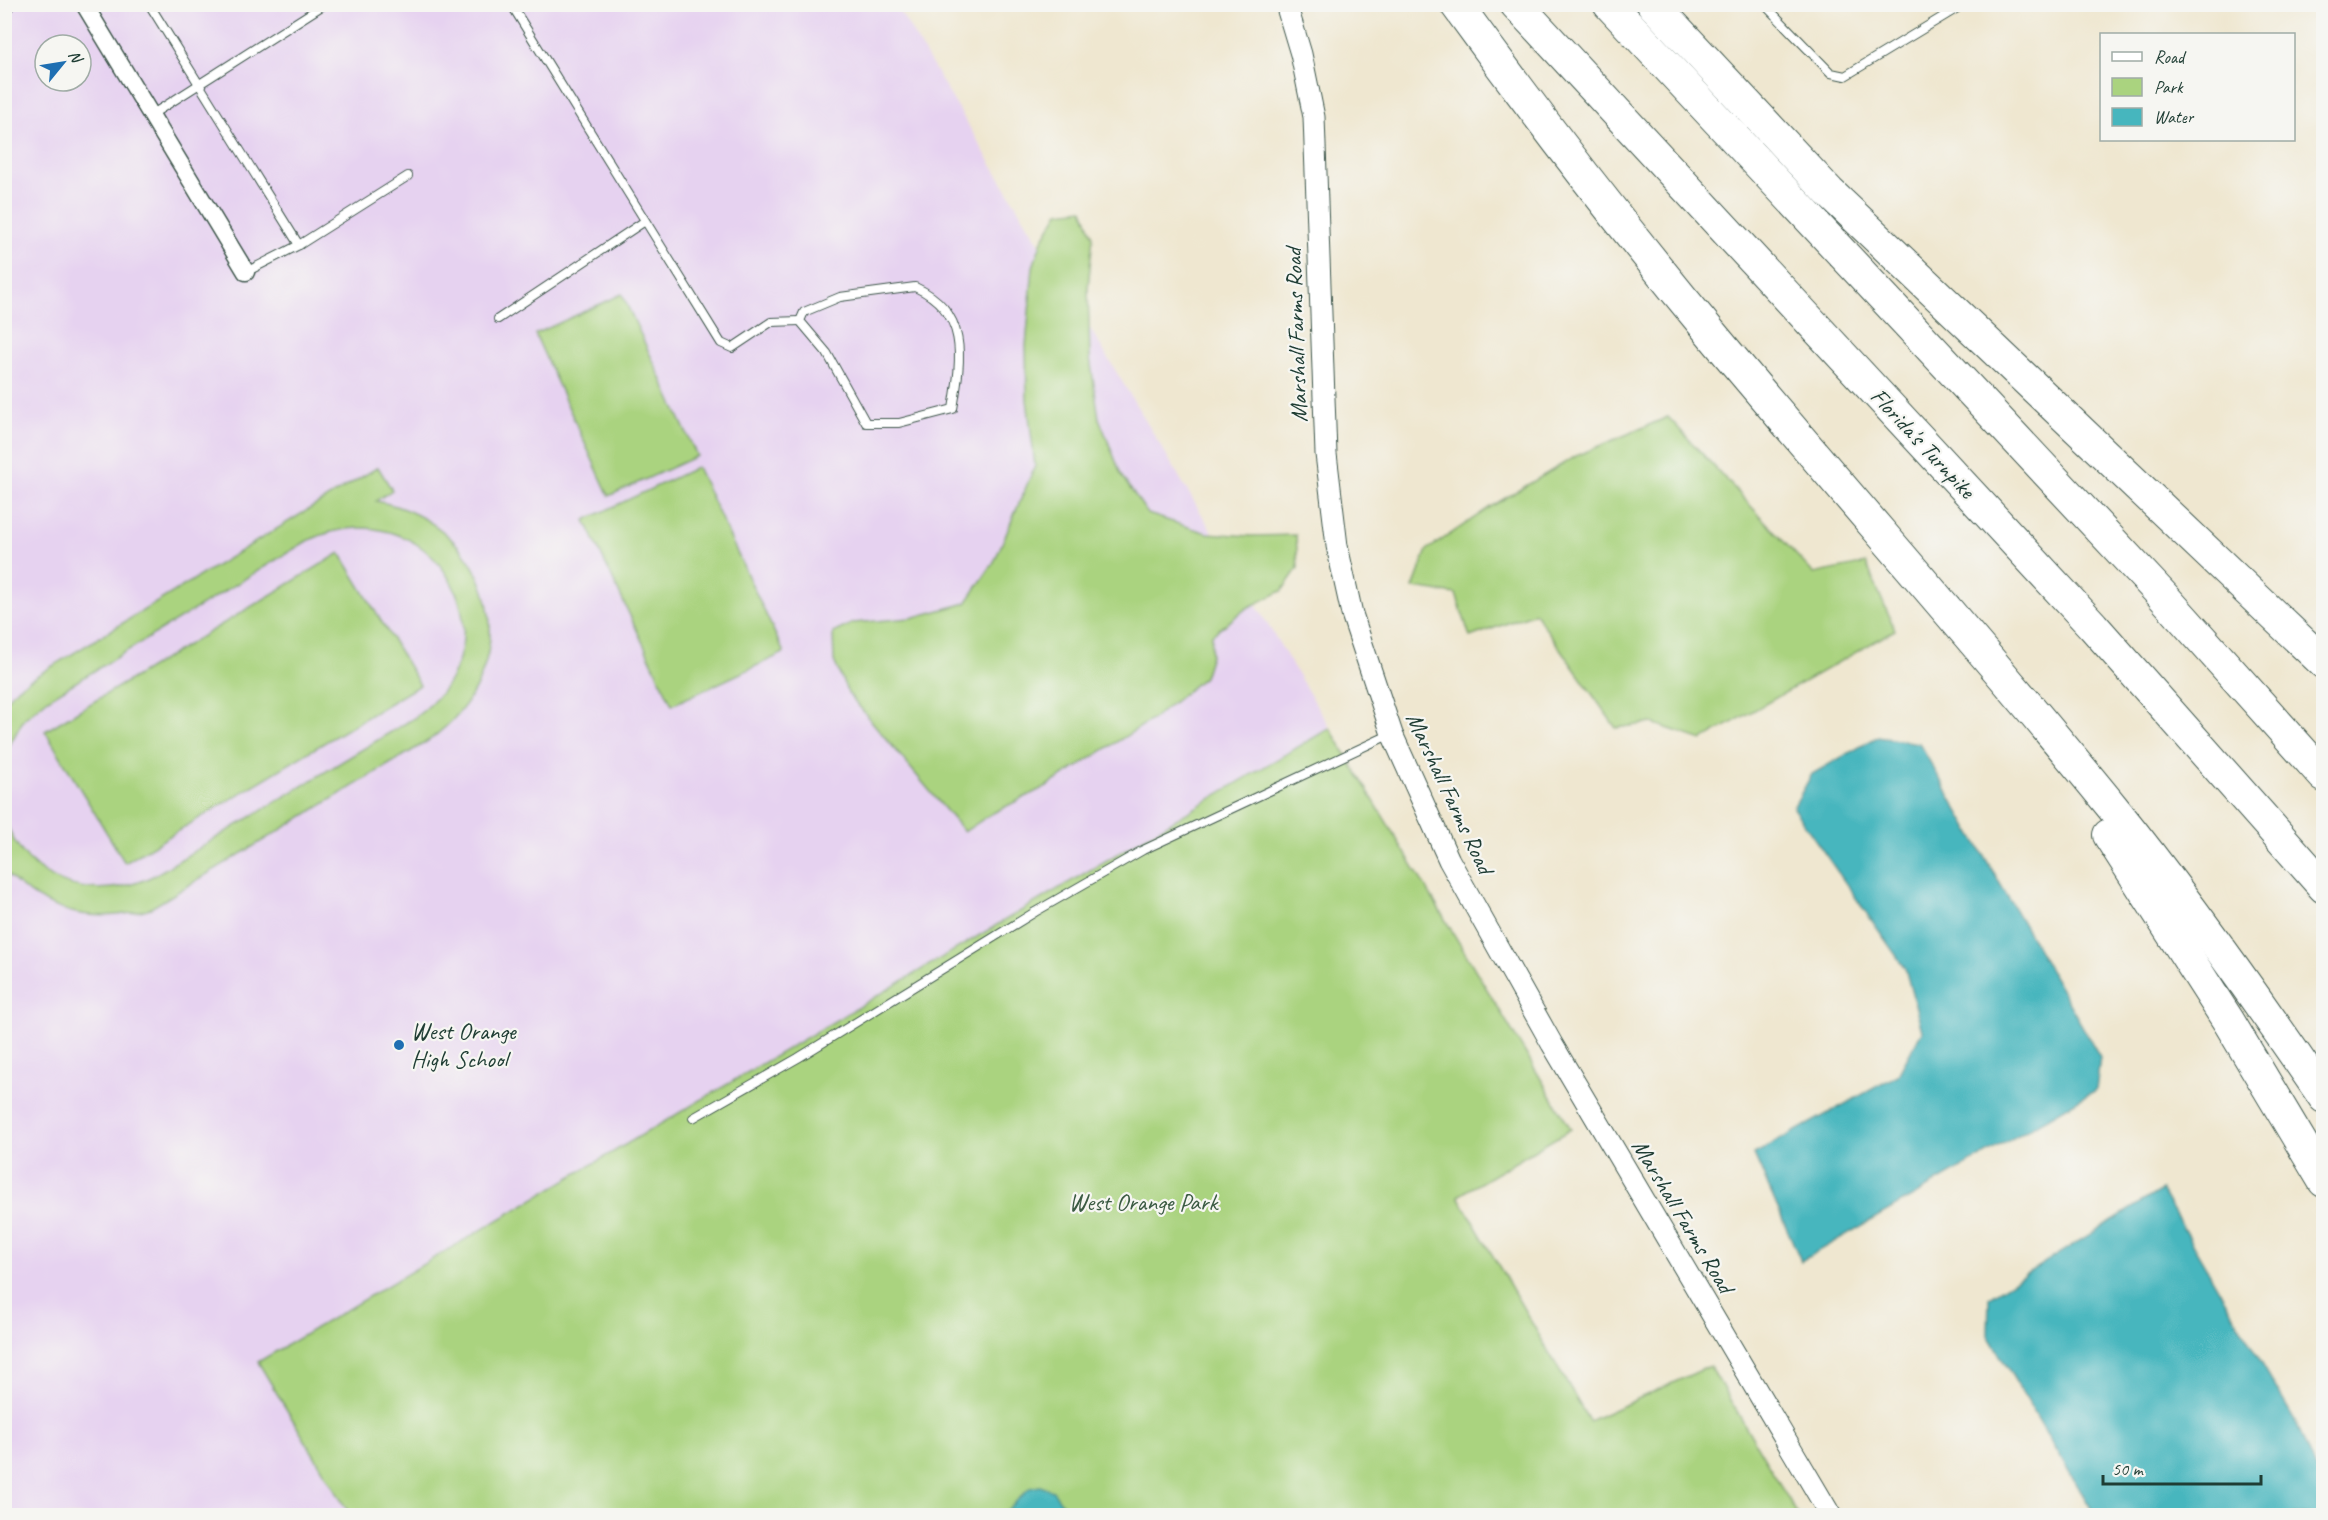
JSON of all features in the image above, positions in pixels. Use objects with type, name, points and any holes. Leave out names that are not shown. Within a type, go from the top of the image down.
[{"type":"highway","points":[[1456,4],[1527,102],[1713,335],[2115,810],[2262,1007],[2324,1097]]},
{"type":"highway","name":"Florida's Turnpike","points":[[1516,4],[2093,626],[2324,887]]},
{"type":"highway","points":[[1609,4],[2163,596],[2324,776]]},
{"type":"highway","points":[[1653,4],[1829,192],[2324,663]]},
{"type":"highway","points":[[1909,564],[2100,820],[2229,1022],[2324,1181]]},
{"type":"street","points":[[84,4],[246,272]]},
{"type":"street","name":"Marshall Farms Road","points":[[1286,4],[1301,54],[1314,117],[1326,454],[1337,546],[1352,614],[1392,734],[1449,860],[1552,1044],[1831,1515]]},
{"type":"lane","points":[[149,4],[299,245]]},
{"type":"lane","points":[[151,115],[200,86],[325,4]]},
{"type":"lane","points":[[512,4],[721,343],[732,348],[771,322],[800,321]]},
{"type":"lane","points":[[1764,4],[1831,73],[1845,76],[1964,4]]},
{"type":"lane","points":[[246,272],[299,245],[408,176]]},
{"type":"lane","points":[[498,319],[645,221]]},
{"type":"lane","points":[[915,288],[933,295],[954,320],[961,361],[953,409],[899,423],[866,423],[826,353],[800,321],[804,312],[840,297],[915,288]]},
{"type":"lane","points":[[693,1118],[798,1058],[1035,912],[1143,850],[1392,734]]},
{"type":"shaded area","name":"West Orange High School","points":[[5,5],[896,5],[1330,728],[259,1362],[350,1515],[5,1516]]},
{"type":"green space","points":[[1083,209],[1093,236],[1088,288],[1090,358],[1099,418],[1122,477],[1148,514],[1207,533],[1250,536],[1296,535],[1298,568],[1282,591],[1247,608],[1212,635],[1211,655],[1204,677],[1153,719],[1047,786],[991,814],[964,832],[848,693],[834,661],[833,633],[853,623],[911,618],[966,603],[994,562],[1035,466],[1027,399],[1026,346],[1033,267],[1042,240],[1059,212]]},
{"type":"green space","points":[[622,294],[697,456],[609,496],[535,334]]},
{"type":"green space","points":[[1668,417],[1814,574],[1866,563],[1895,630],[1702,740],[1652,723],[1616,728],[1535,613],[1470,637],[1456,594],[1413,588],[1427,550],[1492,506],[1576,456]]},
{"type":"green space","points":[[378,467],[392,490],[376,501],[418,515],[451,538],[474,568],[487,603],[490,639],[481,676],[461,711],[428,741],[151,908],[111,915],[73,912],[37,898],[5,872],[5,819],[15,842],[29,860],[46,874],[66,883],[88,888],[110,888],[133,884],[155,875],[414,718],[446,685],[462,649],[462,612],[449,578],[425,550],[392,533],[352,528],[307,541],[48,699],[24,719],[5,753],[5,701],[18,687]]},
{"type":"green space","points":[[697,467],[784,653],[672,705],[585,520]]},
{"type":"green space","points":[[340,553],[420,685],[125,863],[45,731]]},
{"type":"green space","name":"West Orange Park","points":[[1330,728],[1571,1129],[1458,1196],[1589,1421],[1710,1366],[1798,1515],[350,1515],[258,1362]]},
{"type":"water","points":[[1877,737],[1919,743],[2100,1057],[2096,1090],[1801,1261],[1754,1154],[1898,1075],[1922,1031],[1905,968],[1793,808],[1812,774]]},
{"type":"water","points":[[2161,1190],[2297,1424],[2323,1489],[2323,1515],[2095,1515],[1988,1335],[1989,1297]]},
{"type":"water","points":[[1040,1486],[1053,1491],[1070,1515],[1002,1515],[1030,1488]]},
{"type":"place","name":"West Orange High School","points":[[399,1045]]}]
